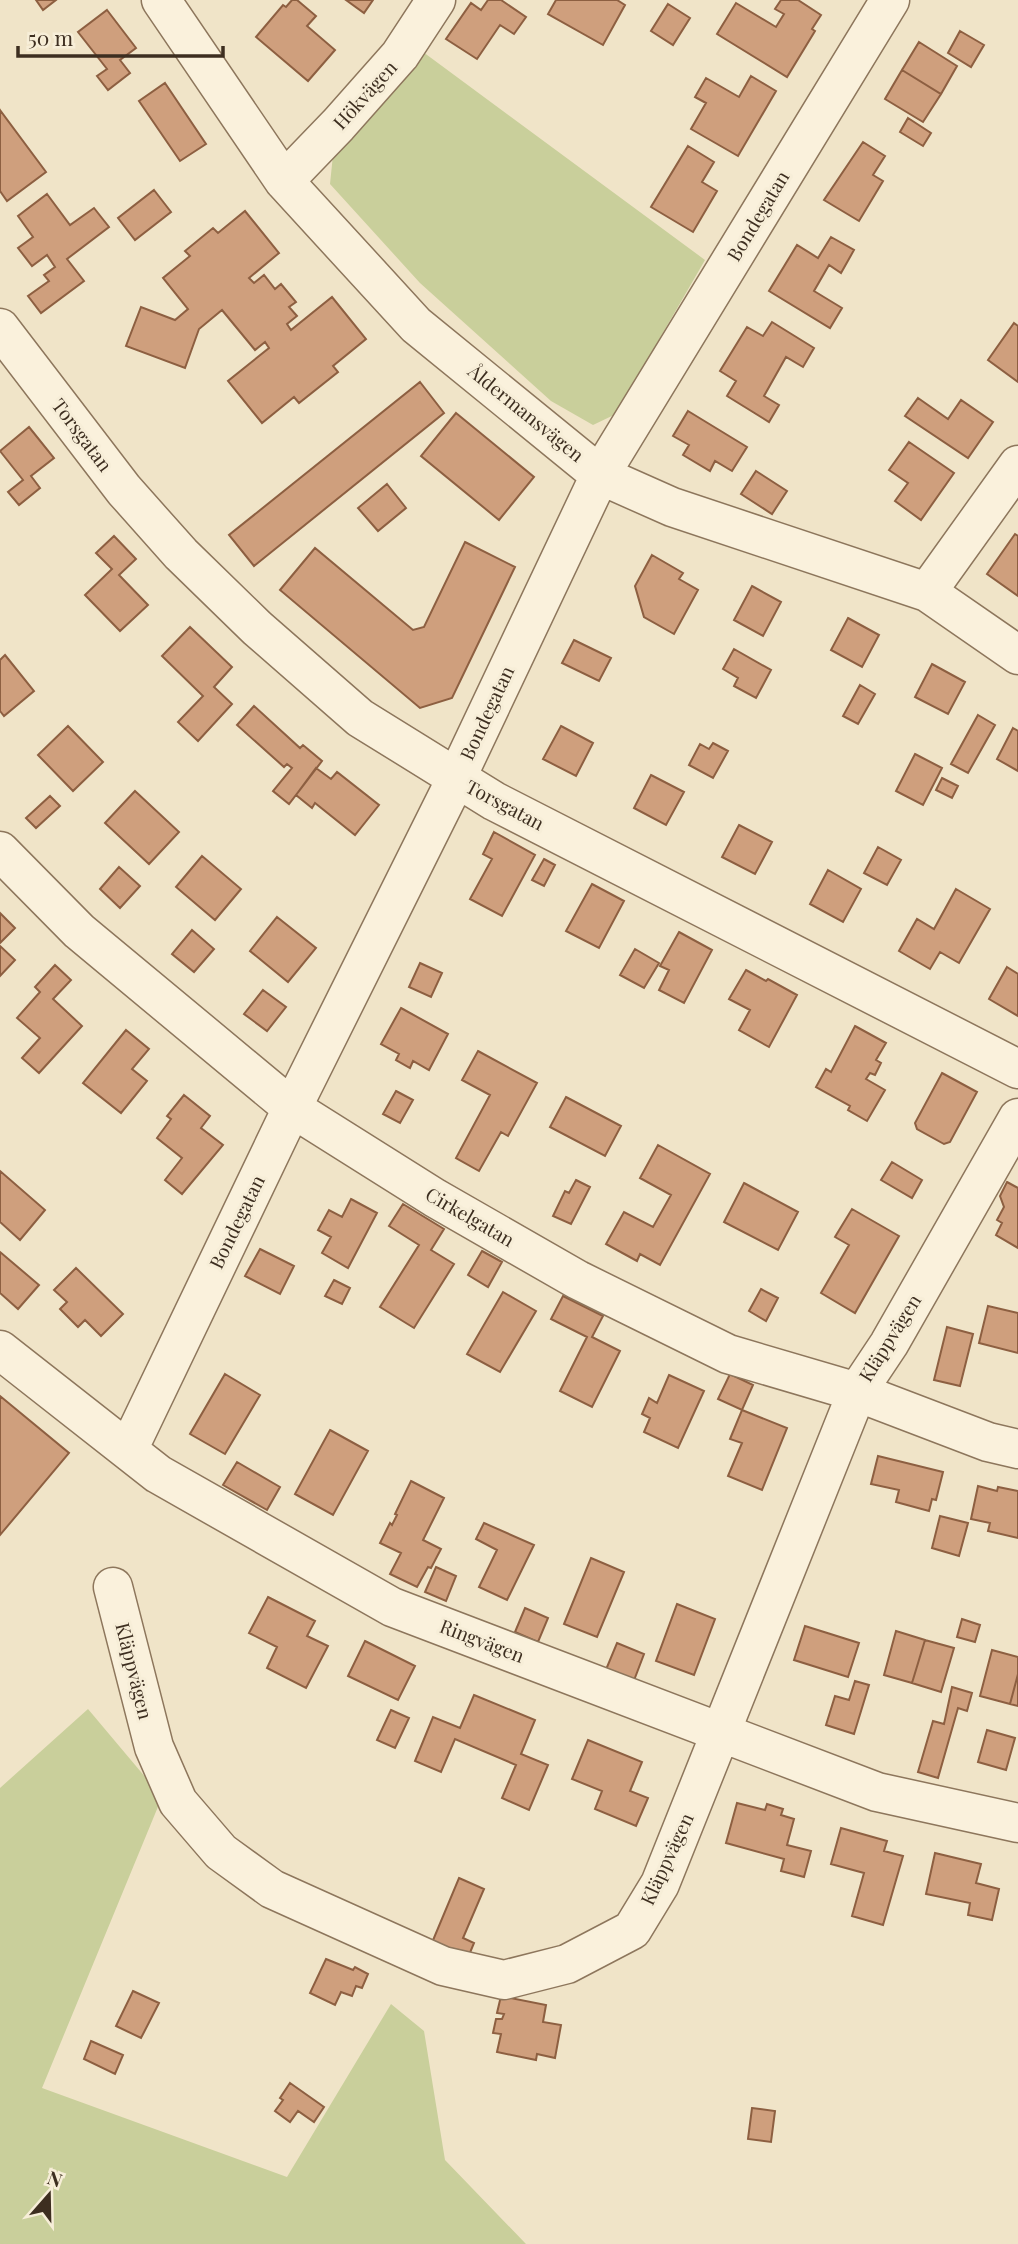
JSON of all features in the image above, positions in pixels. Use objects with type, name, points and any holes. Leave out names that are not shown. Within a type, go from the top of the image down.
[{"type":"street","name":"Åldermansvägen","points":[[161,0],[284,181],[416,325],[600,475],[672,507],[927,592],[1018,656]]},
{"type":"street","name":"Hökvägen","points":[[284,181],[400,55],[436,0]]},
{"type":"street","name":"Bondegatan","points":[[128,1450],[292,1108],[456,779],[600,475],[890,0]]},
{"type":"street","name":"Torsgatan","points":[[0,328],[124,490],[181,554],[257,628],[360,718],[494,801],[1018,1069]]},
{"type":"street","points":[[927,592],[1018,465]]},
{"type":"street","name":"Cirkelgatan","points":[[0,851],[79,931],[292,1108],[435,1198],[578,1280],[728,1354],[857,1392],[988,1442],[1018,1449]]},
{"type":"street","name":"Kläppvägen","points":[[113,1587],[154,1747],[178,1802],[221,1852],[272,1889],[443,1966],[504,1980],[567,1964],[632,1930],[660,1884],[857,1392],[889,1345],[1018,1118]]},
{"type":"street","name":"Ringvägen","points":[[0,1350],[158,1474],[391,1607],[877,1792],[1018,1823]]},
{"type":"green space","points":[[419,49],[705,260],[616,414],[593,425],[551,401],[420,283],[330,184],[333,155]]},
{"type":"green space","points":[[88,1709],[162,1797],[42,2088],[287,2177],[391,2004],[424,2031],[445,2160],[526,2244],[0,2244],[0,1788]]},
{"type":"building","points":[[36,0],[56,0],[43,10]]},
{"type":"building","points":[[292,0],[297,0],[316,16],[307,26],[335,50],[308,81],[256,37],[283,5],[286,7]]},
{"type":"building","points":[[346,0],[373,0],[364,13]]},
{"type":"building","points":[[488,0],[501,0],[526,17],[514,34],[500,25],[477,59],[446,39],[471,3],[481,10]]},
{"type":"building","points":[[556,0],[617,0],[625,5],[603,45],[548,14]]},
{"type":"building","points":[[781,0],[798,0],[821,15],[812,29],[815,31],[787,77],[717,34],[736,3],[776,27],[784,14],[775,9]]},
{"type":"building","points":[[668,4],[690,18],[673,45],[651,31]]},
{"type":"building","points":[[107,10],[136,48],[120,60],[130,73],[108,90],[97,76],[107,69],[78,32]]},
{"type":"building","points":[[960,31],[984,45],[971,67],[948,53]]},
{"type":"building","points":[[919,42],[957,66],[941,94],[902,70]]},
{"type":"building","points":[[902,70],[941,94],[923,122],[885,99]]},
{"type":"building","points":[[751,76],[776,91],[738,156],[691,129],[706,103],[695,97],[706,78],[739,97]]},
{"type":"building","points":[[165,83],[206,144],[180,161],[139,101]]},
{"type":"building","points":[[0,110],[46,172],[7,201],[0,191]]},
{"type":"building","points":[[908,118],[931,133],[923,146],[900,132]]},
{"type":"building","points":[[863,142],[885,156],[873,175],[883,181],[859,221],[824,200]]},
{"type":"building","points":[[688,146],[714,162],[702,182],[717,191],[693,232],[651,207]]},
{"type":"building","points":[[154,190],[171,212],[135,240],[118,218]]},
{"type":"building","points":[[47,194],[70,225],[94,208],[109,227],[67,259],[84,281],[41,313],[28,296],[49,281],[44,275],[55,267],[47,255],[32,266],[18,248],[33,237],[18,216]]},
{"type":"building","points":[[245,211],[279,253],[249,278],[254,283],[264,275],[275,289],[281,284],[296,302],[289,307],[297,316],[287,324],[291,330],[332,297],[366,339],[333,366],[338,372],[299,403],[294,397],[262,423],[228,381],[269,348],[265,342],[255,350],[222,310],[199,329],[185,368],[126,346],[141,307],[175,320],[188,309],[163,278],[190,256],[185,251],[213,228],[218,233]]},
{"type":"building","points":[[831,237],[854,250],[841,273],[829,265],[814,291],[842,308],[830,328],[769,291],[797,245],[818,258]]},
{"type":"building","points":[[772,322],[814,348],[803,367],[786,357],[764,396],[779,405],[769,422],[727,396],[736,381],[720,371],[747,327],[763,336]]},
{"type":"building","points":[[1014,323],[1018,326],[1018,382],[988,360]]},
{"type":"building","points":[[420,382],[444,413],[254,566],[229,535]]},
{"type":"building","points":[[918,398],[948,419],[961,400],[993,422],[968,458],[905,416]]},
{"type":"building","points":[[688,411],[747,447],[732,471],[715,461],[710,471],[683,455],[689,445],[673,436]]},
{"type":"building","points":[[456,413],[534,477],[499,520],[421,456]]},
{"type":"building","points":[[29,427],[54,458],[31,476],[40,488],[19,505],[8,492],[23,480],[0,451]]},
{"type":"building","points":[[909,442],[954,473],[921,520],[895,501],[908,483],[889,470]]},
{"type":"building","points":[[756,471],[787,491],[772,514],[741,494]]},
{"type":"building","points":[[387,484],[406,508],[378,531],[358,508]]},
{"type":"building","points":[[1015,534],[1018,536],[1018,596],[987,574]]},
{"type":"building","points":[[114,536],[136,559],[119,575],[148,605],[120,631],[85,595],[112,569],[96,553]]},
{"type":"building","points":[[465,542],[515,567],[452,698],[420,708],[280,590],[315,548],[413,630],[424,627]]},
{"type":"building","points":[[652,555],[683,573],[679,579],[698,590],[674,634],[644,617],[635,586]]},
{"type":"building","points":[[752,586],[781,602],[763,636],[734,620]]},
{"type":"building","points":[[848,618],[879,635],[862,667],[831,650]]},
{"type":"building","points":[[190,627],[232,667],[214,687],[232,704],[198,741],[178,722],[203,696],[162,656]]},
{"type":"building","points":[[574,640],[611,658],[599,681],[562,663]]},
{"type":"building","points":[[734,649],[771,670],[756,698],[734,686],[738,678],[723,669]]},
{"type":"building","points":[[5,655],[34,691],[4,716],[0,711],[0,660]]},
{"type":"building","points":[[932,664],[965,682],[948,714],[915,697]]},
{"type":"building","points":[[860,685],[875,694],[858,724],[843,716]]},
{"type":"building","points":[[254,706],[300,748],[303,745],[322,761],[289,804],[273,791],[292,768],[287,764],[284,767],[237,725]]},
{"type":"building","points":[[978,715],[995,725],[968,773],[951,764]]},
{"type":"building","points":[[68,726],[103,762],[73,791],[38,755]]},
{"type":"building","points":[[561,726],[593,743],[576,776],[543,759]]},
{"type":"building","points":[[1013,728],[1018,731],[1018,771],[997,759]]},
{"type":"building","points":[[713,743],[728,751],[713,778],[689,765],[700,744],[709,749]]},
{"type":"building","points":[[915,754],[942,768],[923,805],[896,791]]},
{"type":"building","points":[[316,768],[331,779],[337,772],[379,805],[355,835],[315,803],[312,808],[296,795]]},
{"type":"building","points":[[651,775],[684,792],[666,825],[634,808]]},
{"type":"building","points":[[942,778],[958,786],[952,798],[936,790]]},
{"type":"building","points":[[135,791],[179,832],[149,864],[105,823]]},
{"type":"building","points":[[50,796],[60,806],[36,828],[26,818]]},
{"type":"building","points":[[739,825],[772,842],[755,874],[722,857]]},
{"type":"building","points":[[494,832],[535,855],[502,916],[470,899],[492,859],[483,854]]},
{"type":"building","points":[[878,847],[901,860],[887,885],[864,873]]},
{"type":"building","points":[[202,856],[241,889],[215,920],[176,887]]},
{"type":"building","points":[[544,859],[555,865],[544,886],[532,880]]},
{"type":"building","points":[[119,867],[140,886],[120,908],[100,889]]},
{"type":"building","points":[[828,870],[861,889],[843,922],[810,904]]},
{"type":"building","points":[[592,884],[624,901],[599,948],[566,931]]},
{"type":"building","points":[[956,889],[990,909],[959,963],[940,952],[930,969],[899,951],[917,919],[934,929]]},
{"type":"building","points":[[0,913],[15,928],[0,943]]},
{"type":"building","points":[[277,917],[316,948],[288,982],[250,951]]},
{"type":"building","points":[[192,930],[214,949],[194,972],[172,954]]},
{"type":"building","points":[[679,932],[712,950],[684,1003],[659,990],[669,970],[660,966]]},
{"type":"building","points":[[0,946],[15,960],[0,976]]},
{"type":"building","points":[[635,949],[659,963],[644,988],[620,975]]},
{"type":"building","points":[[420,963],[442,973],[431,997],[409,987]]},
{"type":"building","points":[[55,965],[71,980],[53,999],[82,1026],[39,1073],[22,1058],[40,1038],[17,1018],[40,992],[35,987]]},
{"type":"building","points":[[1007,967],[1018,974],[1018,1016],[989,999]]},
{"type":"building","points":[[746,970],[797,995],[769,1047],[739,1030],[750,1010],[729,999]]},
{"type":"building","points":[[263,990],[286,1007],[267,1031],[244,1014]]},
{"type":"building","points":[[401,1008],[448,1034],[429,1070],[413,1061],[410,1068],[396,1060],[399,1054],[381,1044]]},
{"type":"building","points":[[855,1026],[886,1043],[876,1060],[881,1063],[875,1075],[870,1073],[866,1079],[885,1090],[867,1121],[848,1110],[850,1106],[816,1087],[826,1069],[831,1072]]},
{"type":"building","points":[[126,1030],[149,1049],[132,1069],[147,1081],[121,1113],[83,1083]]},
{"type":"building","points":[[478,1051],[537,1083],[508,1136],[501,1132],[479,1171],[456,1158],[490,1095],[462,1080]]},
{"type":"building","points":[[942,1073],[977,1092],[950,1142],[944,1144],[917,1129],[915,1123]]},
{"type":"building","points":[[396,1091],[413,1100],[400,1123],[383,1114]]},
{"type":"building","points":[[184,1095],[210,1116],[201,1128],[223,1145],[182,1194],[165,1180],[182,1158],[157,1138],[171,1119],[167,1116]]},
{"type":"building","points":[[566,1097],[621,1126],[605,1156],[550,1127]]},
{"type":"building","points":[[658,1145],[710,1174],[660,1265],[640,1254],[637,1261],[606,1244],[624,1212],[653,1227],[671,1195],[640,1178]]},
{"type":"building","points":[[892,1162],[922,1180],[912,1198],[881,1180]]},
{"type":"building","points":[[0,1171],[45,1210],[20,1240],[0,1222]]},
{"type":"building","points":[[576,1180],[590,1187],[571,1224],[553,1216],[565,1191],[569,1193]]},
{"type":"building","points":[[1007,1182],[1018,1188],[1018,1248],[996,1235],[1002,1223],[997,1220],[1004,1207],[1000,1196]]},
{"type":"building","points":[[744,1183],[798,1212],[778,1250],[724,1222]]},
{"type":"building","points":[[351,1199],[377,1213],[348,1268],[322,1253],[331,1237],[318,1230],[329,1210],[342,1217]]},
{"type":"building","points":[[403,1204],[444,1229],[431,1250],[454,1264],[414,1328],[380,1307],[419,1245],[389,1226]]},
{"type":"building","points":[[852,1209],[899,1236],[855,1313],[821,1293],[849,1245],[835,1237]]},
{"type":"building","points":[[260,1249],[294,1266],[280,1294],[245,1276]]},
{"type":"building","points":[[482,1251],[502,1262],[488,1287],[468,1275]]},
{"type":"building","points":[[0,1252],[39,1285],[18,1309],[0,1293]]},
{"type":"building","points":[[76,1268],[123,1314],[101,1336],[85,1320],[78,1327],[60,1309],[67,1302],[54,1290]]},
{"type":"building","points":[[334,1280],[350,1288],[342,1304],[325,1296]]},
{"type":"building","points":[[761,1289],[778,1298],[766,1321],[749,1311]]},
{"type":"building","points":[[503,1292],[536,1311],[500,1372],[467,1354]]},
{"type":"building","points":[[563,1296],[603,1316],[592,1337],[620,1351],[592,1407],[560,1391],[587,1337],[551,1319]]},
{"type":"building","points":[[988,1306],[1018,1313],[1018,1353],[979,1343]]},
{"type":"building","points":[[947,1327],[973,1334],[960,1386],[934,1380]]},
{"type":"building","points":[[225,1374],[260,1395],[225,1454],[190,1434]]},
{"type":"building","points":[[730,1374],[753,1385],[742,1410],[718,1399]]},
{"type":"building","points":[[669,1375],[704,1391],[678,1448],[644,1432],[650,1418],[642,1414],[649,1398],[657,1403]]},
{"type":"building","points":[[0,1396],[69,1453],[0,1535]]},
{"type":"building","points":[[742,1410],[787,1428],[762,1490],[728,1476],[742,1443],[730,1439]]},
{"type":"building","points":[[330,1430],[368,1451],[333,1515],[295,1494]]},
{"type":"building","points":[[878,1456],[943,1472],[936,1500],[932,1499],[929,1511],[896,1502],[899,1490],[871,1484]]},
{"type":"building","points":[[237,1462],[280,1487],[267,1510],[223,1485]]},
{"type":"building","points":[[411,1481],[444,1498],[423,1540],[441,1549],[417,1587],[390,1574],[401,1553],[380,1543],[397,1515],[395,1514]]},
{"type":"building","points":[[978,1486],[997,1491],[998,1487],[1018,1491],[1018,1538],[988,1531],[990,1523],[971,1519]]},
{"type":"building","points":[[940,1516],[968,1523],[959,1556],[932,1548]]},
{"type":"building","points":[[484,1523],[534,1545],[507,1600],[479,1587],[497,1550],[476,1539]]},
{"type":"building","points":[[591,1558],[624,1572],[597,1637],[564,1624]]},
{"type":"building","points":[[436,1567],[456,1576],[446,1601],[425,1592]]},
{"type":"building","points":[[268,1597],[315,1621],[307,1636],[328,1646],[306,1688],[267,1668],[277,1647],[249,1633]]},
{"type":"building","points":[[677,1604],[715,1619],[694,1675],[656,1661]]},
{"type":"building","points":[[525,1608],[548,1618],[538,1642],[515,1632]]},
{"type":"building","points":[[962,1619],[980,1625],[975,1642],[957,1637]]},
{"type":"building","points":[[805,1626],[859,1643],[848,1677],[794,1660]]},
{"type":"building","points":[[896,1631],[925,1640],[912,1683],[884,1675]]},
{"type":"building","points":[[925,1640],[954,1648],[941,1692],[912,1683]]},
{"type":"building","points":[[365,1641],[415,1666],[398,1700],[348,1676]]},
{"type":"building","points":[[617,1643],[644,1654],[633,1683],[605,1672]]},
{"type":"building","points":[[992,1650],[1018,1657],[1018,1674],[1010,1704],[980,1696]]},
{"type":"building","points":[[1018,1674],[1018,1706],[1010,1704]]},
{"type":"building","points":[[855,1681],[869,1685],[854,1734],[826,1725],[835,1696],[849,1700]]},
{"type":"building","points":[[952,1687],[972,1693],[967,1711],[958,1708],[938,1778],[918,1772],[933,1721],[944,1724]]},
{"type":"building","points":[[474,1695],[535,1720],[521,1754],[548,1765],[529,1810],[502,1798],[516,1765],[455,1739],[441,1772],[415,1761],[433,1717],[460,1728]]},
{"type":"building","points":[[391,1710],[409,1718],[395,1748],[377,1740]]},
{"type":"building","points":[[987,1730],[1015,1738],[1006,1770],[978,1762]]},
{"type":"building","points":[[588,1740],[642,1762],[630,1791],[648,1798],[636,1826],[595,1809],[602,1791],[572,1779]]},
{"type":"building","points":[[737,1803],[765,1810],[767,1804],[783,1809],[781,1815],[794,1819],[787,1845],[811,1851],[804,1877],[781,1871],[784,1859],[726,1843]]},
{"type":"building","points":[[841,1828],[887,1841],[884,1851],[903,1856],[883,1925],[852,1916],[864,1873],[831,1864]]},
{"type":"building","points":[[935,1853],[981,1864],[976,1883],[999,1889],[992,1920],[968,1915],[970,1903],[926,1894]]},
{"type":"building","points":[[459,1878],[484,1889],[463,1938],[474,1943],[467,1960],[431,1945]]},
{"type":"building","points":[[326,1959],[353,1970],[355,1967],[368,1974],[362,1988],[356,1986],[352,1996],[341,1992],[335,2005],[310,1993]]},
{"type":"building","points":[[133,1991],[159,2003],[141,2038],[116,2026]]},
{"type":"building","points":[[501,1996],[546,2005],[543,2022],[561,2025],[555,2058],[537,2054],[536,2060],[497,2052],[501,2034],[493,2033],[496,2019],[502,2019],[504,2014],[497,2013]]},
{"type":"building","points":[[91,2041],[123,2055],[115,2074],[84,2059]]},
{"type":"building","points":[[290,2083],[324,2107],[314,2122],[298,2111],[290,2122],[275,2111]]},
{"type":"building","points":[[752,2108],[775,2111],[771,2142],[748,2139]]}]
